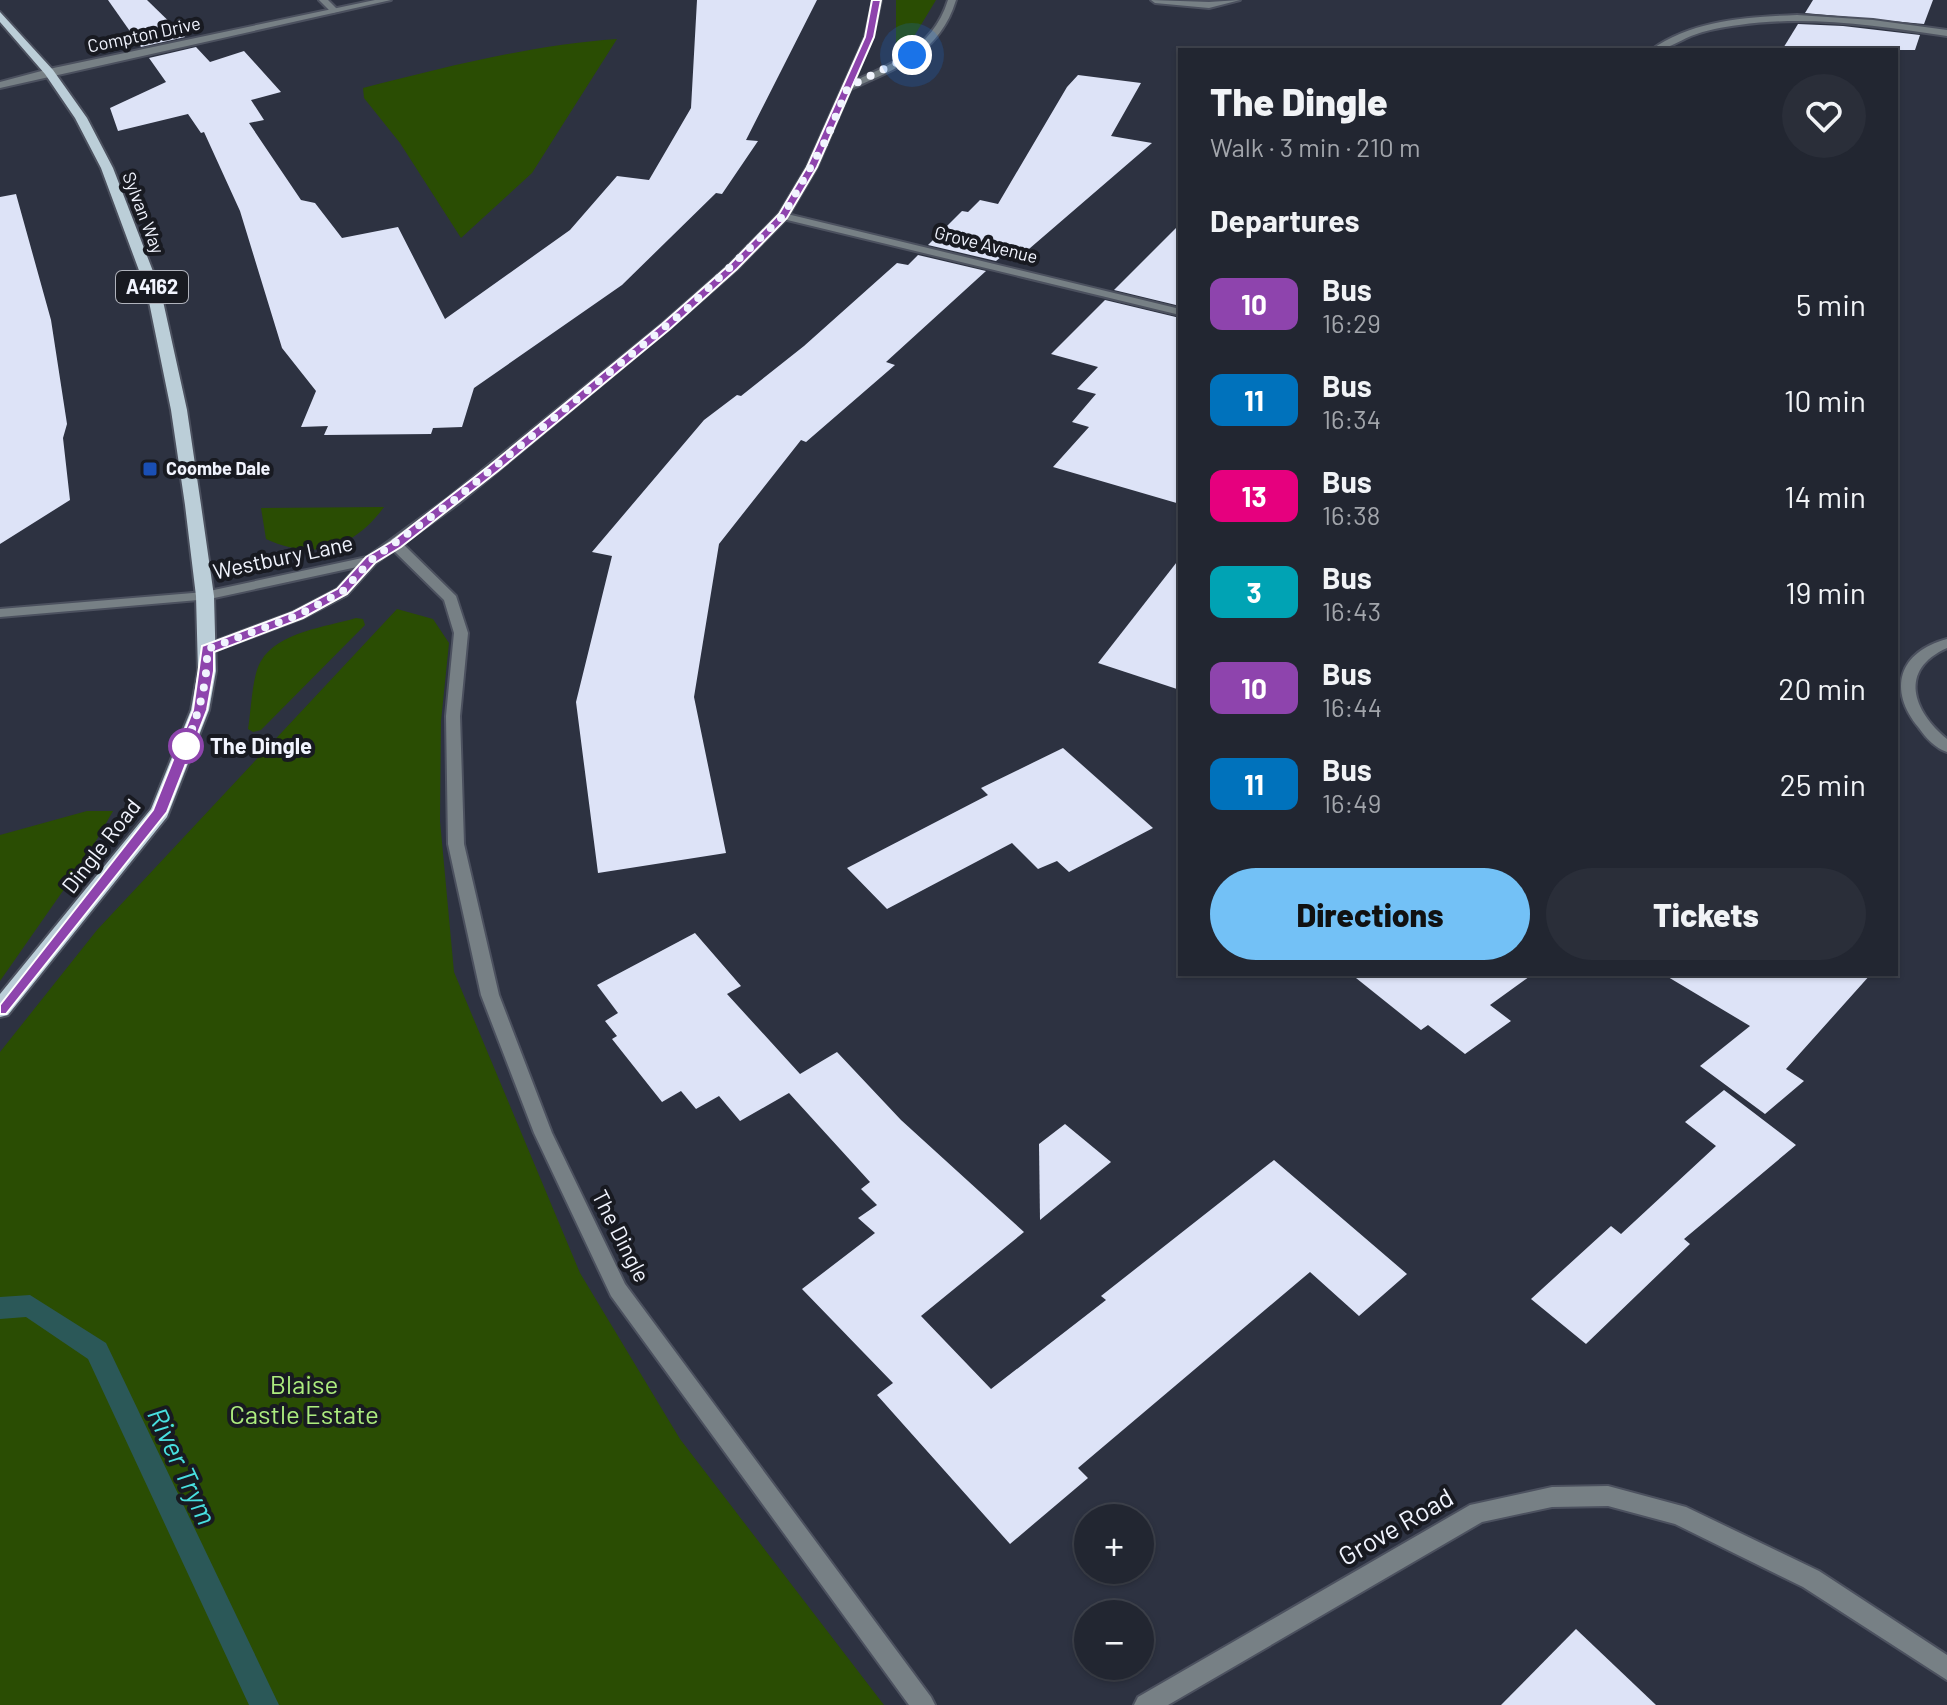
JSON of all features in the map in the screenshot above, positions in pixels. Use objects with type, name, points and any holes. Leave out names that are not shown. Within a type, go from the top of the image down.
[{"type":"main road","name":"Sylvan Way","points":[[0,15],[49,72],[81,118],[107,168],[154,292],[179,410],[205,596]]},
{"type":"main road","name":"Dingle Road","points":[[0,1009],[160,812],[200,710],[207,671],[205,596]]},
{"type":"street","points":[[323,0],[335,11]]},
{"type":"street","name":"Compton Drive","points":[[0,85],[387,0]]},
{"type":"street","name":"Westbury Lane","points":[[207,649],[308,610],[342,592],[371,560],[396,545],[666,326],[733,267],[783,216],[826,140],[869,37],[877,0]]},
{"type":"street","points":[[848,87],[928,46],[950,10],[952,0]]},
{"type":"street","points":[[1155,0],[1209,5],[1236,0]]},
{"type":"street","points":[[1658,48],[1670,38],[1700,23],[1745,13],[1801,13],[1947,33]]},
{"type":"street","name":"Grove Avenue","points":[[783,216],[1178,312]]},
{"type":"street","name":"The Dingle","points":[[396,545],[451,599],[461,633],[453,716],[456,844],[490,995],[543,1133],[618,1290],[923,1705]]},
{"type":"street","name":"Westbury Lane","points":[[205,596],[371,560]]},
{"type":"street","points":[[0,613],[205,596]]},
{"type":"street","points":[[1947,643],[1933,647],[1913,663],[1906,686],[1914,712],[1936,739],[1947,747]]},
{"type":"street","name":"Grove Road","points":[[1146,1705],[1478,1512],[1552,1497],[1608,1496],[1678,1514],[1811,1579],[1947,1668]]},
{"type":"green space","points":[[896,0],[936,0],[910,43],[896,55]]},
{"type":"green space","points":[[617,39],[532,173],[461,238],[400,143],[364,98],[363,88],[457,65],[553,46]]},
{"type":"green space","points":[[384,507],[360,532],[346,541],[317,549],[284,546],[266,539],[261,508]]},
{"type":"green space","name":"Blaise Castle Estate","points":[[397,609],[433,619],[449,643],[441,721],[440,821],[454,972],[580,1273],[680,1439],[884,1705],[0,1705],[0,1052],[97,930]]},
{"type":"green space","points":[[356,618],[363,619],[365,625],[261,730],[253,732],[248,729],[256,675],[269,651],[304,632]]},
{"type":"green space","points":[[87,811],[113,811],[88,855],[0,981],[0,835]]},
{"type":"building","points":[[108,0],[147,0],[185,37],[141,47]]},
{"type":"building","points":[[697,0],[817,0],[746,140],[758,141],[722,194],[716,193],[622,285],[474,388],[462,427],[433,428],[431,434],[324,435],[328,426],[301,427],[316,391],[282,348],[240,211],[204,132],[201,133],[188,114],[118,131],[110,108],[166,82],[149,58],[196,47],[210,62],[244,51],[281,92],[251,100],[264,120],[249,123],[301,200],[315,203],[342,238],[398,227],[445,319],[570,230],[617,176],[649,180],[691,108]]},
{"type":"building","points":[[1813,0],[1933,0],[1924,24],[1805,13]]},
{"type":"building","points":[[1798,24],[1920,35],[1915,50],[1783,48]]},
{"type":"building","points":[[1078,75],[1141,83],[1111,136],[1152,143],[1022,255],[1007,252],[996,261],[928,245],[962,211],[968,212],[980,200],[998,204],[1067,87]]},
{"type":"building","points":[[16,194],[51,320],[67,424],[63,438],[70,500],[0,544],[0,197]]},
{"type":"building","points":[[1178,226],[1178,306],[1114,290]]},
{"type":"building","points":[[918,255],[986,271],[886,362],[895,365],[806,442],[801,440],[719,544],[694,697],[726,853],[598,873],[576,702],[612,556],[592,552],[704,420],[737,395],[741,396],[804,346],[897,263],[908,265]]},
{"type":"building","points":[[1105,300],[1178,318],[1178,503],[1053,467],[1089,427],[1072,422],[1096,394],[1077,389],[1098,367],[1051,354]]},
{"type":"building","points":[[1178,561],[1178,689],[1098,663]]},
{"type":"building","points":[[1063,748],[1153,828],[1069,872],[1057,861],[1038,869],[1012,843],[887,909],[847,868],[988,795],[981,788]]},
{"type":"building","points":[[695,933],[741,986],[727,994],[800,1074],[837,1052],[901,1120],[1024,1232],[921,1316],[991,1389],[1106,1300],[1101,1296],[1274,1160],[1407,1274],[1359,1316],[1310,1272],[1078,1468],[1088,1478],[1010,1544],[877,1395],[893,1383],[802,1289],[875,1233],[858,1218],[877,1205],[861,1189],[870,1182],[789,1093],[740,1121],[719,1096],[696,1109],[681,1091],[662,1102],[612,1039],[617,1036],[605,1021],[618,1013],[597,985]]},
{"type":"building","points":[[1354,976],[1530,976],[1490,1005],[1511,1021],[1465,1054],[1428,1025],[1421,1030]]},
{"type":"building","points":[[1666,976],[1869,976],[1786,1069],[1804,1081],[1765,1114],[1700,1066],[1750,1026]]},
{"type":"building","points":[[1724,1090],[1796,1145],[1684,1239],[1690,1244],[1586,1344],[1531,1299],[1611,1226],[1621,1234],[1716,1146],[1685,1122]]},
{"type":"building","points":[[1065,1124],[1111,1162],[1040,1220],[1039,1144]]},
{"type":"building","points":[[1576,1629],[1656,1705],[1501,1705]]},
{"type":"waterway","name":"River Trym","points":[[0,1308],[30,1306],[97,1351],[264,1705]]},
{"type":"bus line","name":"10","points":[[0,1009],[160,812],[200,710],[207,671],[207,649],[298,615],[342,592],[371,560],[396,545],[453,501],[733,267],[783,216],[812,167],[869,37],[877,0]]},
{"type":"place","name":"Coombe Dale","points":[[150,469]]},
{"type":"place","name":"The Dingle","points":[[186,746]]},
{"type":"route","points":[[186,746],[184,751],[200,710],[207,671],[207,649],[298,615],[342,592],[371,560],[396,545],[453,501],[666,326],[733,267],[783,216],[826,140],[848,87],[912,55]]}]
